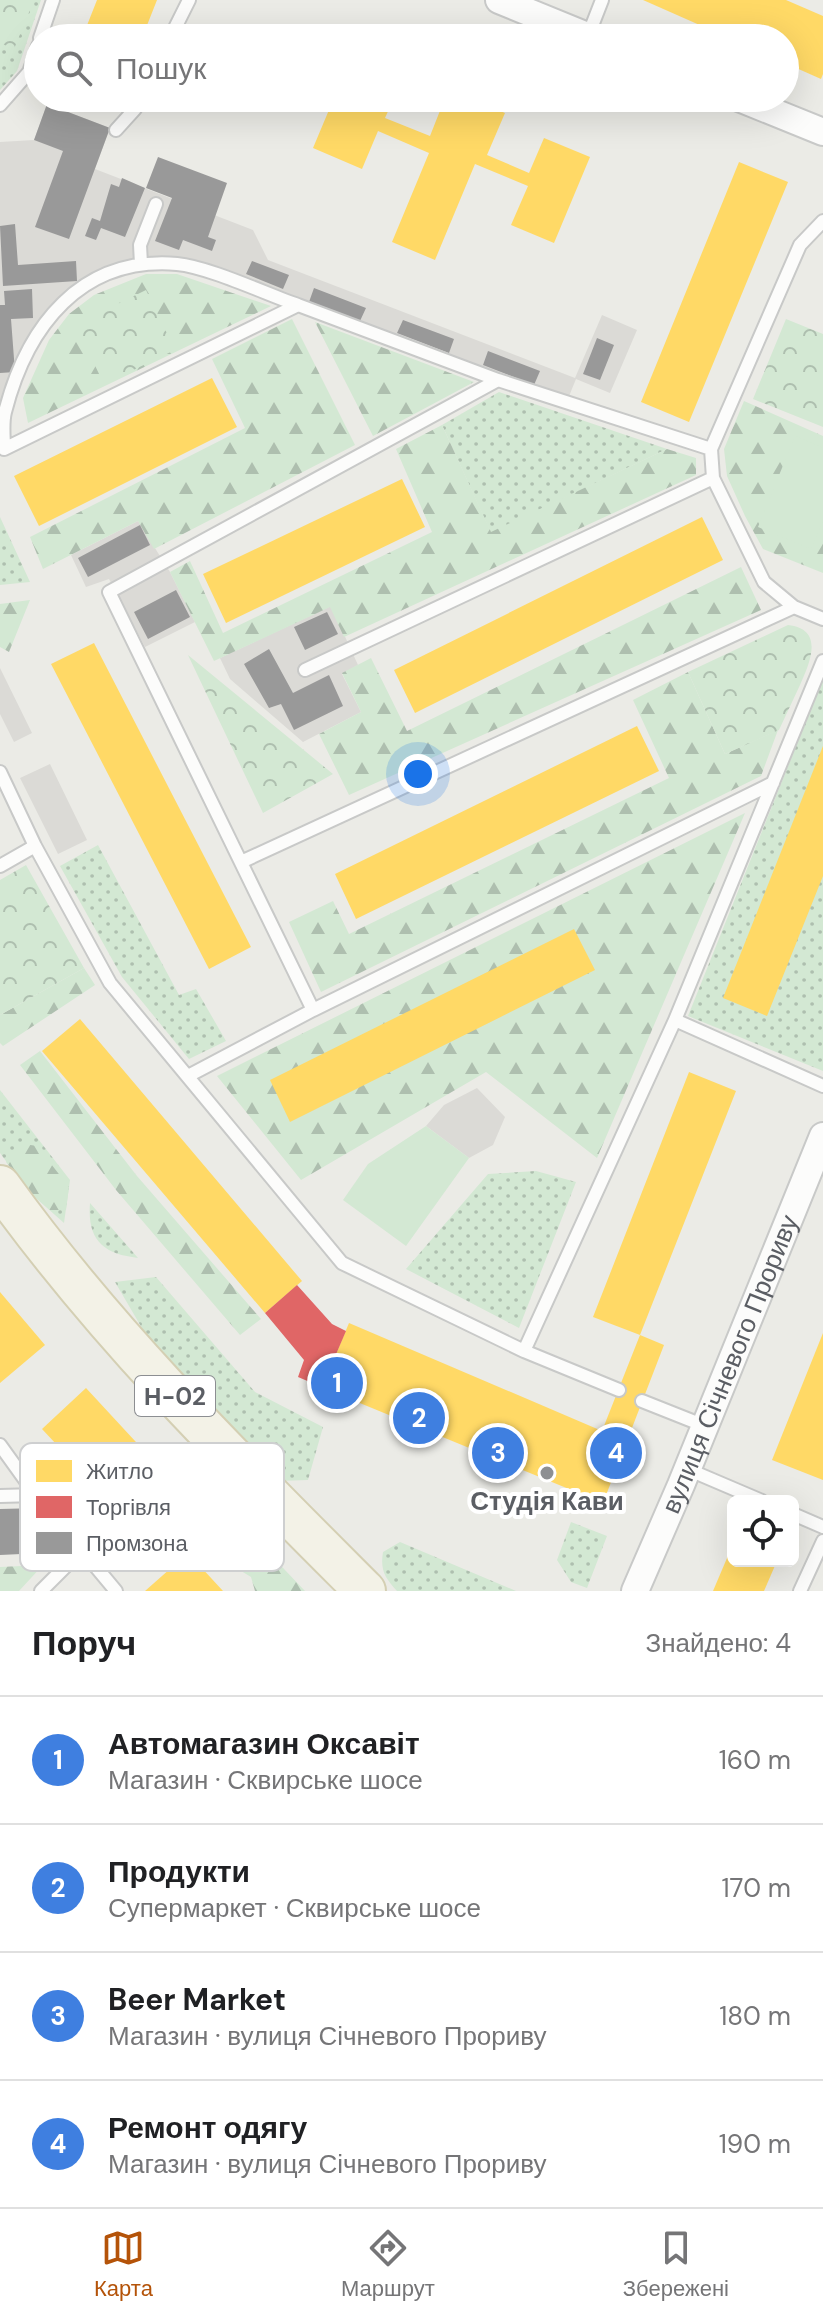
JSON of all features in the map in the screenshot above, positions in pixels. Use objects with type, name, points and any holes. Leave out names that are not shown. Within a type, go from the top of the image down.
[{"type":"main road","name":"Н-02","points":[[0,1186],[90,1303],[221,1443]]},
{"type":"main road","name":"Н-02","points":[[284,1509],[365,1591]]},
{"type":"street","points":[[499,0],[558,24]]},
{"type":"street","points":[[774,112],[823,132]]},
{"type":"street","name":"вулиця Січневого Прориву","points":[[635,1591],[823,1136]]},
{"type":"lane","points":[[45,24],[53,0]]},
{"type":"lane","points":[[177,24],[189,0]]},
{"type":"lane","points":[[594,24],[602,0]]},
{"type":"lane","points":[[0,105],[24,78]]},
{"type":"lane","points":[[116,130],[132,112]]},
{"type":"lane","points":[[141,264],[140,245],[156,204]]},
{"type":"lane","points":[[823,221],[800,245],[711,449],[713,478],[764,582],[794,607],[823,619]]},
{"type":"lane","points":[[298,305],[4,449],[4,414],[31,347],[47,318],[61,301],[78,289],[106,275],[141,264],[180,264],[298,305],[498,380],[711,449]]},
{"type":"lane","points":[[313,1010],[109,592],[498,380]]},
{"type":"lane","points":[[305,670],[713,478]]},
{"type":"lane","points":[[241,862],[794,607]]},
{"type":"lane","points":[[524,1351],[675,1020],[823,661]]},
{"type":"lane","points":[[0,772],[35,846],[110,983],[342,1263],[524,1351],[619,1390]]},
{"type":"lane","points":[[188,1076],[313,1010],[773,783]]},
{"type":"lane","points":[[0,866],[35,846]]},
{"type":"lane","points":[[675,1020],[823,1086]]},
{"type":"lane","points":[[642,1401],[705,1426]]},
{"type":"lane","points":[[0,1445],[20,1473]]},
{"type":"lane","points":[[687,1469],[748,1495]]},
{"type":"lane","points":[[0,1496],[20,1495]]},
{"type":"lane","points":[[799,1517],[823,1527]]},
{"type":"lane","points":[[800,1591],[823,1541]]},
{"type":"lane","points":[[41,1591],[61,1571]]},
{"type":"lane","points":[[99,1571],[116,1591]]},
{"type":"shaded area","points":[[44,112],[68,112],[110,128],[95,169],[253,230],[268,260],[575,378],[602,315],[637,330],[610,393],[576,379],[565,406],[181,260],[134,258],[110,267],[51,308],[0,410],[0,142],[34,140]]},
{"type":"shaded area","points":[[138,521],[170,572],[195,622],[145,647],[109,579],[86,587],[71,555]]},
{"type":"shaded area","points":[[331,606],[358,665],[342,674],[361,712],[303,742],[230,679],[220,658]]},
{"type":"shaded area","points":[[0,668],[32,733],[14,742],[0,714]]},
{"type":"shaded area","points":[[50,764],[87,840],[58,854],[20,778]]},
{"type":"shaded area","points":[[477,1088],[505,1117],[493,1145],[469,1158],[426,1126],[444,1105]]},
{"type":"green space","points":[[0,0],[41,0],[33,24],[24,24],[24,50],[17,71],[0,90]]},
{"type":"green space","points":[[0,0],[34,0],[14,49],[0,43]]},
{"type":"green space","points":[[146,274],[177,274],[271,306],[28,423],[23,398],[49,340],[69,314],[94,295]]},
{"type":"green space","points":[[146,290],[175,350],[104,384],[75,325]]},
{"type":"green space","points":[[292,319],[355,445],[154,549],[138,521],[43,569],[30,537],[245,428],[212,359]]},
{"type":"green space","points":[[786,319],[823,334],[823,427],[753,399]]},
{"type":"green space","points":[[315,322],[474,382],[373,436]]},
{"type":"green space","points":[[499,392],[667,449],[491,533],[442,425]]},
{"type":"green space","points":[[744,401],[823,436],[823,573],[763,549],[745,516],[727,476],[724,449]]},
{"type":"green space","points":[[442,425],[491,532],[667,449],[696,458],[696,475],[344,637],[330,607],[214,661],[170,572],[190,561],[223,633],[432,532],[396,449]]},
{"type":"green space","points":[[795,436],[823,448],[823,521],[811,549],[758,527]]},
{"type":"green space","points":[[0,517],[30,582],[0,585]]},
{"type":"green space","points":[[741,567],[761,610],[349,795],[319,734],[361,712],[342,673],[371,658],[407,731]]},
{"type":"green space","points":[[30,600],[9,652],[0,647],[0,604]]},
{"type":"green space","points":[[788,625],[806,632],[812,647],[804,675],[779,730],[725,754],[688,672]]},
{"type":"green space","points":[[188,655],[333,774],[263,813]]},
{"type":"green space","points":[[688,672],[725,754],[778,730],[761,776],[321,992],[289,922],[333,901],[349,934],[669,778],[633,700]]},
{"type":"green space","points":[[823,679],[823,1071],[688,1016]]},
{"type":"green space","points":[[745,813],[597,1158],[486,1072],[301,1180],[217,1076]]},
{"type":"green space","points":[[98,845],[179,995],[196,989],[226,1041],[189,1059],[122,977],[60,866]]},
{"type":"green space","points":[[26,865],[84,968],[0,1015],[0,880]]},
{"type":"green space","points":[[84,968],[95,985],[3,1046],[0,1043],[0,1015]]},
{"type":"green space","points":[[40,1051],[137,1176],[261,1319],[240,1335],[116,1190],[20,1065]]},
{"type":"green space","points":[[0,1090],[70,1180],[64,1223],[28,1191],[0,1153]]},
{"type":"green space","points":[[426,1126],[469,1158],[406,1246],[343,1200],[368,1164]]},
{"type":"green space","points":[[24,1144],[37,1146],[69,1187],[66,1210],[50,1210],[28,1191],[6,1162],[11,1152]]},
{"type":"green space","points":[[536,1171],[576,1182],[519,1328],[406,1269],[488,1174]]},
{"type":"green space","points":[[90,1203],[138,1258],[115,1253],[100,1243],[91,1227]]},
{"type":"green space","points":[[156,1277],[255,1392],[323,1427],[308,1480],[284,1481],[284,1443],[244,1443],[146,1335],[115,1282]]},
{"type":"green space","points":[[571,1522],[607,1536],[587,1588],[571,1582],[557,1560]]},
{"type":"green space","points":[[400,1542],[516,1591],[397,1591],[384,1573],[382,1558],[383,1552]]},
{"type":"green space","points":[[20,1566],[20,1571],[37,1571],[19,1591],[0,1591],[0,1567]]},
{"type":"green space","points":[[284,1569],[305,1591],[255,1591],[251,1577],[241,1571]]},
{"type":"building: Житло","points":[[97,0],[157,0],[148,24],[88,24]]},
{"type":"building: Житло","points":[[643,0],[786,0],[823,16],[821,79],[799,69],[799,24],[697,24]]},
{"type":"building: Житло","points":[[328,112],[388,112],[385,118],[430,136],[439,112],[503,112],[505,113],[487,155],[529,173],[544,138],[590,157],[554,243],[511,225],[528,186],[475,164],[435,260],[392,242],[429,153],[378,131],[362,169],[313,148]]},
{"type":"building: Житло","points":[[739,162],[788,182],[689,422],[641,402]]},
{"type":"building: Житло","points":[[212,378],[237,427],[39,526],[14,476]]},
{"type":"building: Житло","points":[[402,479],[425,527],[226,623],[203,574]]},
{"type":"building: Житло","points":[[702,517],[723,560],[415,713],[394,670]]},
{"type":"building: Житло","points":[[94,643],[251,947],[209,969],[51,664]]},
{"type":"building: Житло","points":[[637,726],[659,771],[356,919],[335,874]]},
{"type":"building: Житло","points":[[823,746],[823,876],[767,1016],[723,998]]},
{"type":"building: Житло","points":[[574,929],[595,970],[290,1122],[270,1080]]},
{"type":"building: Житло","points":[[80,1019],[302,1281],[265,1313],[42,1051]]},
{"type":"building: Житло","points":[[689,1072],[736,1091],[640,1335],[593,1317]]},
{"type":"building: Житло","points":[[0,1292],[45,1345],[0,1383]]},
{"type":"building: Житло","points":[[349,1323],[602,1431],[640,1335],[664,1345],[603,1503],[350,1399],[357,1385],[328,1373]]},
{"type":"building: Житло","points":[[823,1333],[823,1480],[772,1460]]},
{"type":"building: Житло","points":[[86,1388],[137,1443],[55,1443],[42,1429]]},
{"type":"building: Житло","points":[[727,1558],[727,1567],[774,1567],[764,1591],[713,1591]]},
{"type":"building: Житло","points":[[168,1571],[205,1571],[223,1591],[145,1591]]},
{"type":"building: Торгівля","points":[[297,1285],[332,1324],[346,1331],[328,1373],[357,1385],[350,1399],[298,1377],[304,1360],[265,1313]]},
{"type":"building: Промзона","points":[[44,112],[68,112],[110,128],[69,239],[35,227],[63,151],[34,140]]},
{"type":"building: Промзона","points":[[158,157],[227,183],[208,237],[216,240],[212,251],[183,240],[179,250],[155,241],[172,198],[146,188]]},
{"type":"building: Промзона","points":[[122,178],[145,188],[125,237],[101,228],[96,240],[85,236],[92,218],[100,221],[111,184],[119,187]]},
{"type":"building: Промзона","points":[[15,224],[18,265],[76,261],[77,281],[3,286],[0,226]]},
{"type":"building: Промзона","points":[[252,261],[289,275],[283,289],[246,274]]},
{"type":"building: Промзона","points":[[314,288],[366,308],[360,321],[309,302]]},
{"type":"building: Промзона","points":[[32,289],[33,318],[11,319],[15,372],[0,373],[0,305],[5,305],[4,291]]},
{"type":"building: Промзона","points":[[403,320],[454,339],[449,353],[397,333]]},
{"type":"building: Промзона","points":[[597,338],[614,345],[600,380],[583,374]]},
{"type":"building: Промзона","points":[[488,351],[540,371],[534,385],[483,365]]},
{"type":"building: Промзона","points":[[140,525],[150,545],[88,577],[78,558]]},
{"type":"building: Промзона","points":[[176,590],[190,617],[148,639],[134,612]]},
{"type":"building: Промзона","points":[[327,612],[338,634],[305,650],[294,627]]},
{"type":"building: Промзона","points":[[269,649],[293,693],[329,675],[343,706],[294,730],[281,704],[269,708],[244,664]]},
{"type":"building: Промзона","points":[[20,1508],[20,1554],[0,1555],[0,1509]]},
{"type":"place","name":"Автомагазин Оксавіт","points":[[337,1383]]},
{"type":"place","name":"Продукти","points":[[419,1418]]},
{"type":"place","name":"Beer Market","points":[[498,1453]]},
{"type":"place","name":"Ремонт одягу","points":[[616,1453]]},
{"type":"place","name":"Студія Кави","points":[[547,1473]]}]
